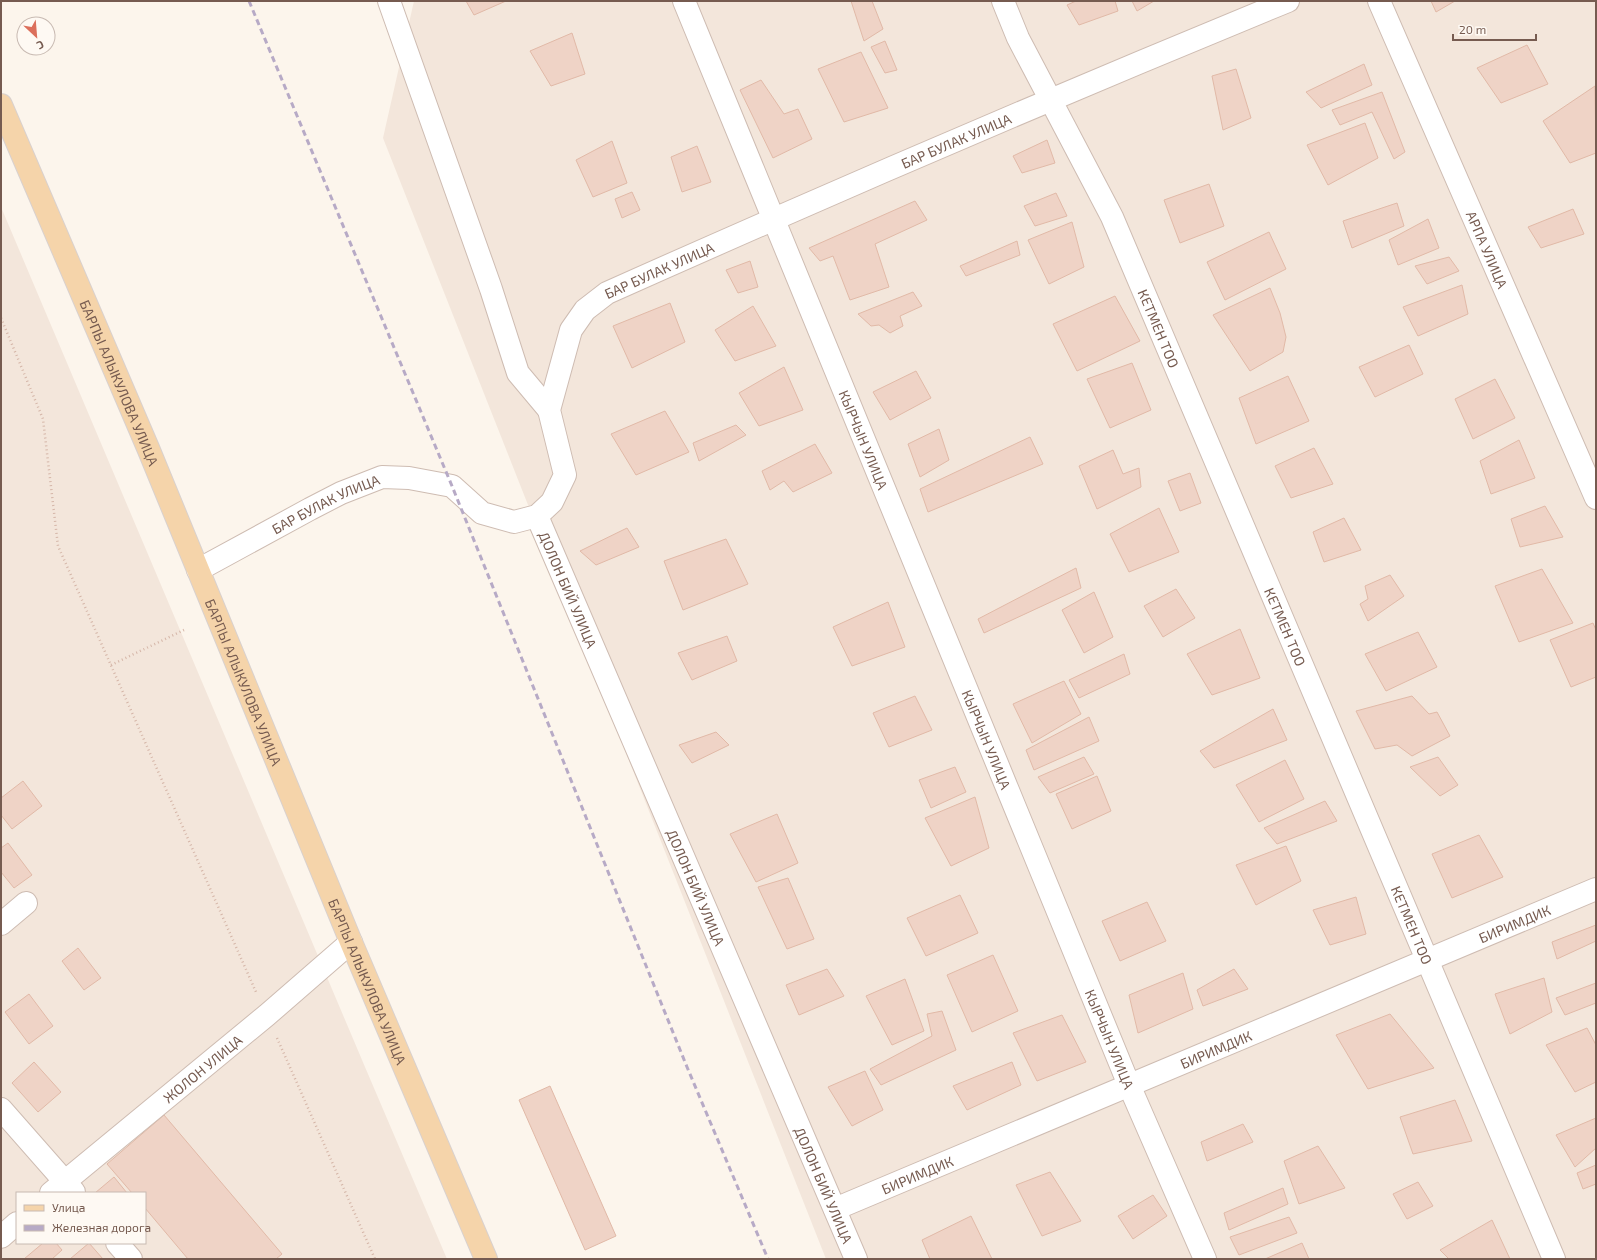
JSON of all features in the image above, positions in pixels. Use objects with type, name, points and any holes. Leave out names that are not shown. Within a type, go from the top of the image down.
[{"type":"main road","name":"БАРПЫ АЛЫКУЛОВА УЛИЦА","points":[[1,105],[145,441],[351,942],[486,1259]]},
{"type":"street","points":[[389,1],[491,289],[518,373],[549,410]]},
{"type":"street","name":"КЫРЧЫН УЛИЦА","points":[[684,1],[1128,1086],[1205,1259]]},
{"type":"street","name":"КЕТМЕН ТОО","points":[[1003,1],[1018,38],[1112,217],[1554,1259]]},
{"type":"street","name":"БАР БУЛАК УЛИЦА","points":[[198,570],[341,493],[382,477],[409,478],[452,486],[482,513],[514,522],[537,516],[552,502],[565,475],[549,410],[571,330],[585,310],[607,293],[772,219],[1050,99],[1288,1]]},
{"type":"street","name":"АРПА УЛИЦА","points":[[1379,1],[1596,498]]},
{"type":"street","name":"ДОЛОН БИЙ УЛИЦА","points":[[537,516],[856,1259]]},
{"type":"street","name":"БИРИМДИК","points":[[835,1209],[1596,889]]},
{"type":"street","points":[[1,924],[26,903]]},
{"type":"street","name":"ЖОЛОН УЛИЦА","points":[[63,1189],[351,942]]},
{"type":"street","points":[[1,1109],[63,1189]]},
{"type":"street","points":[[1,1236],[16,1224]]},
{"type":"street","points":[[118,1244],[131,1259]]},
{"type":"path","points":[[1,318],[43,419],[58,546],[375,1259]]},
{"type":"path","points":[[111,665],[184,630]]},
{"type":"shaded area","points":[[414,1],[1596,1],[1596,1259],[826,1259],[383,138]]},
{"type":"shaded area","points":[[1,207],[365,1067],[447,1259],[1,1259]]},
{"type":"building","points":[[466,1],[506,1],[474,15]]},
{"type":"building","points":[[851,1],[872,1],[883,29],[864,41]]},
{"type":"building","points":[[1076,1],[1115,1],[1118,11],[1079,25],[1067,5]]},
{"type":"building","points":[[1132,1],[1154,1],[1137,11]]},
{"type":"building","points":[[1431,1],[1455,1],[1436,12]]},
{"type":"building","points":[[572,33],[585,74],[551,86],[530,51]]},
{"type":"building","points":[[885,41],[897,70],[885,73],[871,47]]},
{"type":"building","points":[[1527,45],[1548,84],[1501,103],[1477,68]]},
{"type":"building","points":[[861,52],[888,108],[844,122],[818,69]]},
{"type":"building","points":[[1364,64],[1372,85],[1321,108],[1306,92]]},
{"type":"building","points":[[1236,69],[1251,118],[1223,130],[1212,76]]},
{"type":"building","points":[[761,80],[784,114],[798,109],[812,139],[773,158],[740,90]]},
{"type":"building","points":[[1595,86],[1596,153],[1570,163],[1543,121]]},
{"type":"building","points":[[1382,92],[1405,152],[1394,159],[1372,112],[1340,125],[1332,110]]},
{"type":"building","points":[[1365,123],[1378,158],[1328,185],[1307,145]]},
{"type":"building","points":[[1047,140],[1055,163],[1022,173],[1013,156]]},
{"type":"building","points":[[612,141],[627,183],[593,197],[576,160]]},
{"type":"building","points":[[697,146],[711,182],[682,192],[671,157]]},
{"type":"building","points":[[1209,184],[1224,226],[1180,243],[1164,200]]},
{"type":"building","points":[[632,192],[640,210],[622,218],[615,199]]},
{"type":"building","points":[[1056,193],[1067,216],[1035,226],[1024,206]]},
{"type":"building","points":[[915,201],[927,220],[875,244],[889,287],[850,300],[833,256],[820,261],[809,248]]},
{"type":"building","points":[[1397,203],[1404,226],[1352,248],[1343,221]]},
{"type":"building","points":[[1573,209],[1584,234],[1541,248],[1528,227]]},
{"type":"building","points":[[1428,219],[1439,248],[1398,265],[1389,240]]},
{"type":"building","points":[[1072,222],[1084,267],[1049,284],[1028,240]]},
{"type":"building","points":[[1269,232],[1286,269],[1225,300],[1207,262]]},
{"type":"building","points":[[1017,241],[1020,255],[966,276],[960,266]]},
{"type":"building","points":[[1449,257],[1459,271],[1427,284],[1415,266]]},
{"type":"building","points":[[750,261],[758,287],[738,293],[726,270]]},
{"type":"building","points":[[1462,285],[1468,314],[1418,336],[1403,307]]},
{"type":"building","points":[[1270,288],[1280,313],[1286,337],[1283,352],[1250,371],[1213,315]]},
{"type":"building","points":[[913,292],[922,306],[900,316],[903,326],[890,333],[879,325],[871,326],[858,314]]},
{"type":"building","points":[[1115,296],[1140,341],[1077,371],[1053,324]]},
{"type":"building","points":[[670,303],[685,342],[632,368],[613,326]]},
{"type":"building","points":[[753,306],[776,346],[735,361],[715,330]]},
{"type":"building","points":[[1409,345],[1423,374],[1375,397],[1359,367]]},
{"type":"building","points":[[1132,363],[1151,410],[1110,428],[1087,379]]},
{"type":"building","points":[[784,367],[803,410],[759,426],[739,393]]},
{"type":"building","points":[[916,371],[931,398],[890,420],[873,392]]},
{"type":"building","points":[[1288,376],[1309,421],[1256,444],[1239,398]]},
{"type":"building","points":[[1495,379],[1515,418],[1473,439],[1455,399]]},
{"type":"building","points":[[665,411],[689,452],[636,475],[611,434]]},
{"type":"building","points":[[736,425],[746,435],[699,461],[693,443]]},
{"type":"building","points":[[939,429],[949,460],[920,477],[908,444]]},
{"type":"building","points":[[1030,437],[1043,464],[928,512],[920,489]]},
{"type":"building","points":[[1519,440],[1535,478],[1491,494],[1480,461]]},
{"type":"building","points":[[815,444],[832,473],[793,492],[784,481],[770,490],[762,471]]},
{"type":"building","points":[[1314,448],[1333,484],[1291,498],[1275,466]]},
{"type":"building","points":[[1113,450],[1123,474],[1139,468],[1141,487],[1097,509],[1079,466]]},
{"type":"building","points":[[1190,473],[1201,503],[1180,511],[1168,481]]},
{"type":"building","points":[[1545,506],[1563,537],[1520,547],[1511,519]]},
{"type":"building","points":[[1159,508],[1179,552],[1129,572],[1110,534]]},
{"type":"building","points":[[1344,518],[1361,550],[1324,562],[1313,532]]},
{"type":"building","points":[[627,528],[639,547],[596,565],[580,551]]},
{"type":"building","points":[[726,539],[748,584],[683,610],[664,561]]},
{"type":"building","points":[[1076,568],[1081,588],[984,633],[978,619]]},
{"type":"building","points":[[1542,569],[1573,623],[1519,642],[1495,586]]},
{"type":"building","points":[[1390,575],[1404,596],[1368,621],[1360,604],[1368,599],[1365,586]]},
{"type":"building","points":[[1176,589],[1195,618],[1163,637],[1144,606]]},
{"type":"building","points":[[1094,592],[1113,637],[1084,653],[1062,610]]},
{"type":"building","points":[[888,602],[905,647],[852,666],[833,627]]},
{"type":"building","points":[[1593,623],[1596,630],[1596,677],[1571,687],[1550,640]]},
{"type":"building","points":[[1240,629],[1260,678],[1212,695],[1187,654]]},
{"type":"building","points":[[1418,632],[1437,667],[1386,691],[1365,654]]},
{"type":"building","points":[[727,636],[737,661],[692,680],[678,653]]},
{"type":"building","points":[[1124,654],[1130,674],[1079,698],[1069,680]]},
{"type":"building","points":[[1064,681],[1081,714],[1032,743],[1013,704]]},
{"type":"building","points":[[915,696],[932,730],[889,747],[873,713]]},
{"type":"building","points":[[1412,696],[1429,714],[1437,712],[1450,736],[1412,756],[1397,745],[1375,749],[1356,711]]},
{"type":"building","points":[[1273,709],[1287,740],[1214,768],[1200,751]]},
{"type":"building","points":[[1089,717],[1099,741],[1034,770],[1026,750]]},
{"type":"building","points":[[716,732],[729,745],[692,763],[679,745]]},
{"type":"building","points":[[1084,757],[1094,774],[1050,793],[1038,777]]},
{"type":"building","points":[[1438,757],[1458,785],[1440,796],[1410,767]]},
{"type":"building","points":[[1285,760],[1304,799],[1259,822],[1236,785]]},
{"type":"building","points":[[955,767],[966,792],[931,808],[919,780]]},
{"type":"building","points":[[1097,776],[1111,811],[1072,829],[1056,794]]},
{"type":"building","points":[[23,781],[42,806],[12,829],[1,815],[1,798]]},
{"type":"building","points":[[975,797],[989,848],[951,866],[925,818]]},
{"type":"building","points":[[1325,801],[1337,821],[1277,844],[1264,828]]},
{"type":"building","points":[[777,814],[798,863],[756,882],[730,834]]},
{"type":"building","points":[[1479,835],[1503,877],[1452,898],[1432,854]]},
{"type":"building","points":[[8,843],[32,875],[14,888],[1,872],[1,848]]},
{"type":"building","points":[[1286,846],[1301,881],[1256,905],[1236,865]]},
{"type":"building","points":[[788,878],[814,939],[787,949],[758,887]]},
{"type":"building","points":[[960,895],[978,933],[926,956],[907,918]]},
{"type":"building","points":[[1356,897],[1366,934],[1330,945],[1313,910]]},
{"type":"building","points":[[1147,902],[1166,941],[1120,961],[1102,921]]},
{"type":"building","points":[[1596,925],[1596,941],[1557,959],[1552,942]]},
{"type":"building","points":[[78,948],[101,978],[84,990],[62,961]]},
{"type":"building","points":[[993,955],[1018,1011],[972,1032],[947,975]]},
{"type":"building","points":[[827,969],[844,996],[799,1015],[786,985]]},
{"type":"building","points":[[1234,969],[1248,989],[1203,1006],[1197,990]]},
{"type":"building","points":[[1183,973],[1193,1009],[1138,1033],[1129,995]]},
{"type":"building","points":[[1544,978],[1552,1012],[1510,1034],[1495,994]]},
{"type":"building","points":[[905,979],[924,1031],[892,1045],[866,996]]},
{"type":"building","points":[[1596,983],[1596,1003],[1565,1015],[1556,998]]},
{"type":"building","points":[[29,994],[53,1026],[29,1044],[5,1012]]},
{"type":"building","points":[[942,1011],[956,1050],[881,1085],[870,1069],[932,1036],[927,1014]]},
{"type":"building","points":[[1390,1014],[1434,1068],[1368,1089],[1336,1035]]},
{"type":"building","points":[[1062,1015],[1086,1062],[1037,1081],[1013,1033]]},
{"type":"building","points":[[1587,1028],[1596,1045],[1596,1082],[1575,1092],[1546,1045]]},
{"type":"building","points":[[34,1062],[61,1092],[38,1112],[12,1083]]},
{"type":"building","points":[[1012,1062],[1021,1085],[967,1110],[953,1086]]},
{"type":"building","points":[[865,1071],[883,1110],[852,1126],[828,1087]]},
{"type":"building","points":[[550,1086],[616,1236],[585,1250],[519,1100]]},
{"type":"building","points":[[1455,1100],[1472,1141],[1413,1154],[1400,1117]]},
{"type":"building","points":[[164,1115],[282,1254],[276,1259],[188,1259],[146,1209],[146,1192],[131,1192],[107,1164]]},
{"type":"building","points":[[1596,1118],[1596,1148],[1575,1167],[1556,1135]]},
{"type":"building","points":[[1243,1124],[1253,1142],[1207,1161],[1201,1142]]},
{"type":"building","points":[[1318,1146],[1345,1188],[1299,1204],[1284,1161]]},
{"type":"building","points":[[1596,1165],[1596,1184],[1583,1189],[1577,1173]]},
{"type":"building","points":[[1050,1172],[1081,1221],[1042,1236],[1016,1185]]},
{"type":"building","points":[[114,1177],[126,1192],[96,1192]]},
{"type":"building","points":[[1418,1182],[1433,1206],[1407,1219],[1393,1194]]},
{"type":"building","points":[[1283,1188],[1288,1204],[1229,1230],[1224,1213]]},
{"type":"building","points":[[1153,1195],[1167,1216],[1133,1239],[1118,1216]]},
{"type":"building","points":[[971,1216],[992,1259],[930,1259],[922,1240]]},
{"type":"building","points":[[1289,1217],[1297,1233],[1239,1255],[1230,1237]]},
{"type":"building","points":[[1492,1220],[1510,1259],[1449,1259],[1440,1250]]},
{"type":"building","points":[[1302,1243],[1309,1259],[1265,1259]]},
{"type":"building","points":[[42,1244],[57,1244],[62,1250],[52,1259],[24,1259]]},
{"type":"building","points":[[88,1244],[90,1244],[103,1259],[70,1259]]},
{"type":"railway","points":[[249,1],[452,486],[687,1067],[768,1259]]}]
